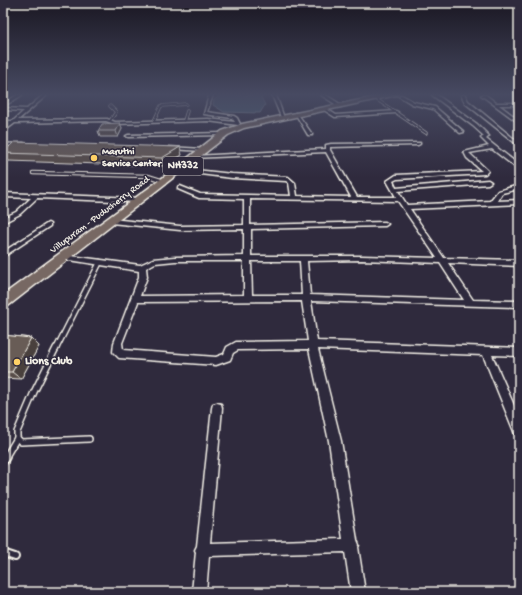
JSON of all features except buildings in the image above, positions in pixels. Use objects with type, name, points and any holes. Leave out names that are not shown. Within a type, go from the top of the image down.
[{"type":"highway","name":"Villupuram - Puducherry Road","points":[[3,302],[164,181],[222,134],[239,125],[251,123]]},
{"type":"street","points":[[3,131],[12,123]]},
{"type":"street","points":[[228,123],[239,125]]},
{"type":"street","points":[[302,123],[310,134]]},
{"type":"street","points":[[451,123],[462,132]]},
{"type":"street","points":[[469,123],[485,135],[483,138],[484,140],[519,168]]},
{"type":"street","points":[[492,123],[519,145]]},
{"type":"street","points":[[128,136],[222,134]]},
{"type":"street","points":[[3,145],[28,144]]},
{"type":"street","points":[[328,150],[328,146],[331,145],[418,144]]},
{"type":"street","points":[[471,303],[394,190],[390,180],[396,177],[483,173],[485,171],[469,157],[466,152],[493,147]]},
{"type":"street","points":[[165,148],[203,150]]},
{"type":"street","points":[[194,157],[328,150]]},
{"type":"street","points":[[328,150],[355,199]]},
{"type":"street","points":[[178,170],[232,176],[288,178],[292,183],[294,198]]},
{"type":"street","points":[[394,190],[488,182]]},
{"type":"street","points":[[494,202],[500,192],[519,187]]},
{"type":"street","points":[[180,188],[199,196],[247,198],[400,198]]},
{"type":"street","points":[[3,195],[139,200]]},
{"type":"street","points":[[3,221],[18,213],[36,196]]},
{"type":"street","points":[[247,198],[246,259],[248,298]]},
{"type":"street","points":[[406,207],[519,202]]},
{"type":"street","points":[[111,221],[172,228],[385,224]]},
{"type":"street","points":[[3,255],[48,225]]},
{"type":"street","points":[[63,257],[141,268],[152,261],[161,259],[303,258],[443,260],[519,263]]},
{"type":"street","points":[[303,258],[312,345],[335,442],[358,592]]},
{"type":"street","points":[[141,268],[144,273],[143,277],[118,343],[118,352],[122,355],[216,361],[226,357],[230,350],[236,346],[312,345],[519,352]]},
{"type":"street","points":[[3,291],[12,295]]},
{"type":"street","points":[[134,299],[306,298],[519,304]]},
{"type":"street","points":[[486,351],[517,419],[519,430]]},
{"type":"street","points":[[199,592],[217,408]]},
{"type":"street","points":[[202,550],[352,545]]},
{"type":"lane","points":[[411,123],[426,133]]},
{"type":"lane","points":[[33,173],[148,176],[164,181]]},
{"type":"lane","points":[[3,462],[17,438],[17,432],[34,392],[100,262]]},
{"type":"lane","points":[[17,438],[21,442],[89,439]]},
{"type":"lane","points":[[3,553],[15,556]]},
{"type":"place","name":"Maruthi Service Center","points":[[94,158]]},
{"type":"place","name":"Lions Club","points":[[17,362]]}]
